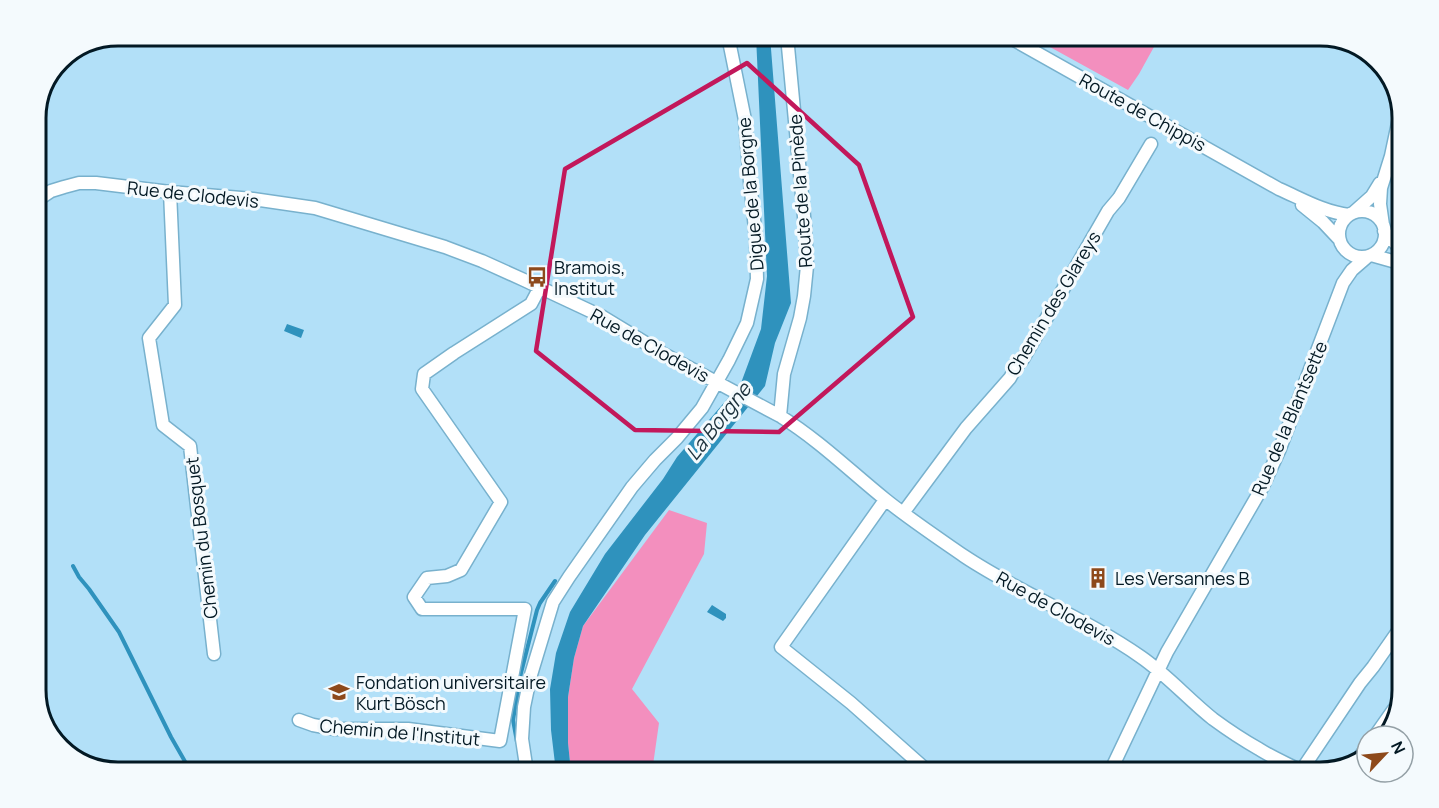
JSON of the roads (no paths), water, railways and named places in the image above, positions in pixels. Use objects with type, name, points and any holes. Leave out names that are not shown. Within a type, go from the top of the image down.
[{"type":"street","name":"Digue de la Borgne","points":[[525,762],[522,740],[524,707],[530,678],[554,602],[632,487],[702,408],[719,383],[747,323],[757,279],[756,238],[745,120],[730,46]]},
{"type":"street","name":"Route de la Pinède","points":[[780,416],[784,374],[800,318],[807,266],[788,46]]},
{"type":"street","name":"Route de Chippis","points":[[1025,46],[1279,189],[1311,211],[1352,255],[1392,261]]},
{"type":"street","name":"Chemin des Glareys","points":[[903,513],[966,428],[1010,378],[1023,359],[1108,211],[1119,198],[1151,144]]},
{"type":"street","points":[[1369,256],[1381,247],[1384,240],[1380,198],[1392,151]]},
{"type":"street","points":[[1340,241],[1339,231],[1342,223],[1372,196],[1384,177]]},
{"type":"street","name":"Rue de Clodevis","points":[[47,194],[79,183],[96,183],[253,199],[315,208],[445,247],[540,287],[601,316],[780,416],[819,442],[885,500],[966,557],[1017,588],[1106,634],[1158,669],[1214,719],[1260,750],[1284,762]]},
{"type":"street","name":"Route de Chippis","points":[[1279,189],[1338,213],[1352,214],[1362,211],[1371,213],[1377,217],[1392,238]]},
{"type":"street","name":"Chemin du Bosquet","points":[[170,192],[175,305],[149,338],[163,425],[190,446],[214,654]]},
{"type":"street","name":"Rue de la Blantsette","points":[[1340,241],[1343,283]]},
{"type":"street","name":"Rue de la Blantsette","points":[[1115,762],[1158,669],[1263,486],[1280,451],[1343,283],[1352,270],[1369,256]]},
{"type":"street","name":"Chemin de l'Institut","points":[[299,720],[335,729],[408,729],[500,741],[525,609],[422,609],[414,597],[427,578],[447,576],[461,570],[501,502],[422,389],[424,374],[531,304],[540,287]]},
{"type":"street","points":[[885,500],[781,646],[851,703],[917,762]]},
{"type":"street","points":[[1308,762],[1360,683],[1392,640]]},
{"type":"water","name":"La Borgne","points":[[756,46],[771,46],[791,303],[775,343],[765,386],[645,535],[583,626],[574,658],[568,697],[570,762],[555,762],[550,689],[556,653],[570,612],[605,554],[663,479],[677,457],[741,383],[761,329],[767,276]]},
{"type":"water","points":[[287,324],[304,330],[301,338],[284,331]]},
{"type":"water","points":[[712,605],[726,614],[723,621],[707,612]]},
{"type":"waterway","points":[[73,566],[119,632],[185,762]]},
{"type":"waterway","points":[[517,742],[513,720],[521,673],[537,610],[555,581]]},
{"type":"place","name":"Bramois, Institut","points":[[537,277]]},
{"type":"place","name":"Les Versannes B","points":[[1098,578]]},
{"type":"place","name":"Fondation universitaire Kurt Bösch","points":[[339,692]]}]
